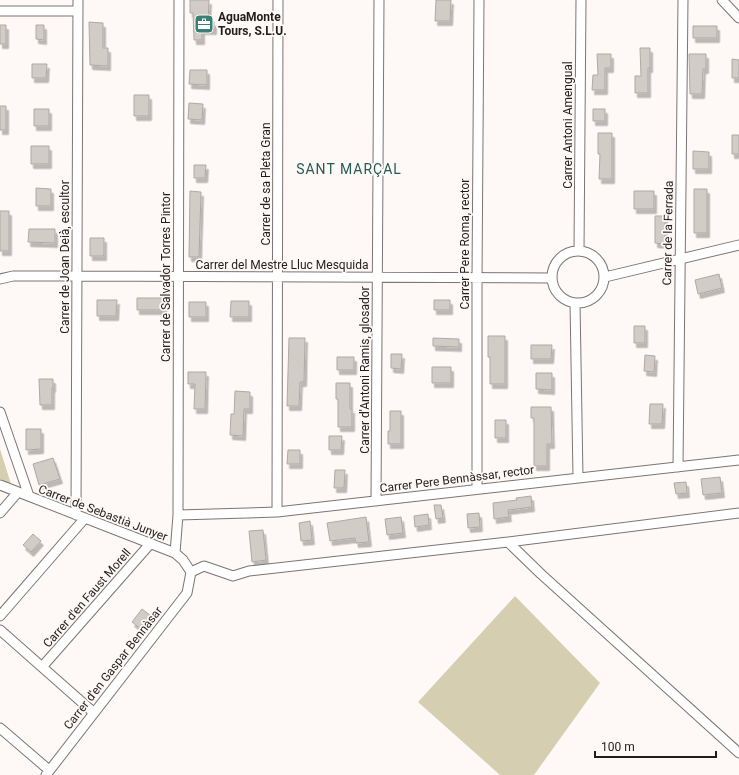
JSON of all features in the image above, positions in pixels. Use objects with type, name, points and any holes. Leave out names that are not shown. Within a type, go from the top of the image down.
[{"type":"street","name":"Carrer de Joan Deià, escultor","points":[[76,514],[78,0]]},
{"type":"street","name":"Carrer de Salvador Torres Pintor","points":[[175,553],[178,515],[178,0]]},
{"type":"street","name":"Carrer de sa Pleta Gran","points":[[277,512],[278,0]]},
{"type":"street","name":"Carrer d'Antoni Ramis, glosador","points":[[376,501],[379,0]]},
{"type":"street","name":"Carrer Pere Roma, rector","points":[[477,489],[479,0]]},
{"type":"street","name":"Carrer Antoni Amengual","points":[[579,250],[581,0]]},
{"type":"street","name":"Carrer de la Ferrada","points":[[678,467],[683,0]]},
{"type":"street","points":[[722,0],[739,18]]},
{"type":"street","points":[[0,11],[78,11]]},
{"type":"street","points":[[605,277],[739,245]]},
{"type":"street","points":[[579,250],[591,254],[600,262],[604,269],[605,277],[599,294],[592,300],[584,303],[568,302],[562,298],[556,292],[552,278],[556,261],[567,253],[579,250]]},
{"type":"street","name":"Carrer del Mestre Lluc Mesquida","points":[[0,273],[13,276],[552,278]]},
{"type":"street","name":"Carrer del Mestre Lluc Mesquida","points":[[0,279],[13,276]]},
{"type":"street","points":[[576,303],[578,477]]},
{"type":"street","points":[[0,412],[29,496]]},
{"type":"street","name":"Carrer Pere Bennàssar, rector","points":[[178,515],[277,512],[739,460]]},
{"type":"street","name":"Carrer de Sebastià Junyer","points":[[0,485],[175,553],[183,560],[191,572]]},
{"type":"street","points":[[0,513],[18,492]]},
{"type":"street","points":[[191,572],[204,566],[233,576],[249,571],[508,542],[739,513]]},
{"type":"street","points":[[0,616],[85,518]]},
{"type":"street","points":[[508,542],[576,606],[739,753]]},
{"type":"street","name":"Carrer d'en Faust Morell","points":[[42,668],[150,544]]},
{"type":"street","name":"Carrer d'en Gaspar Bennàsar","points":[[47,773],[187,593],[191,572]]},
{"type":"street","points":[[0,630],[94,712]]},
{"type":"street","points":[[0,728],[47,773]]},
{"type":"shaded area","points":[[0,449],[11,484],[0,479]]},
{"type":"shaded area","points":[[515,596],[600,683],[534,775],[500,775],[418,702]]},
{"type":"building","points":[[190,0],[209,0],[208,22],[214,22],[214,30],[202,30],[202,40],[194,40],[193,13],[190,13]]},
{"type":"building","points":[[436,0],[451,0],[450,21],[435,21]]},
{"type":"building","points":[[89,22],[103,23],[103,48],[108,48],[108,66],[90,65]]},
{"type":"building","points":[[0,25],[6,25],[6,44],[0,44]]},
{"type":"building","points":[[36,25],[44,25],[44,40],[36,39]]},
{"type":"building","points":[[693,26],[717,26],[717,38],[693,38]]},
{"type":"building","points":[[640,48],[650,48],[648,93],[635,93],[635,76],[641,76]]},
{"type":"building","points":[[597,54],[611,54],[611,68],[605,68],[605,90],[592,90],[593,75],[598,75]]},
{"type":"building","points":[[689,54],[706,54],[706,69],[703,69],[702,94],[690,94]]},
{"type":"building","points":[[732,59],[739,60],[739,78],[732,78]]},
{"type":"building","points":[[32,64],[47,64],[46,78],[32,78]]},
{"type":"building","points":[[190,70],[207,70],[207,85],[189,84]]},
{"type":"building","points":[[134,95],[149,95],[149,116],[134,116]]},
{"type":"building","points":[[189,103],[203,104],[202,120],[188,119]]},
{"type":"building","points":[[0,106],[6,106],[6,130],[0,130]]},
{"type":"building","points":[[34,109],[49,109],[49,126],[34,126]]},
{"type":"building","points":[[593,109],[605,109],[605,121],[593,121]]},
{"type":"building","points":[[598,133],[612,133],[612,179],[599,179],[600,154],[598,154]]},
{"type":"building","points":[[732,135],[739,135],[739,154],[732,154]]},
{"type":"building","points":[[31,146],[49,146],[49,164],[31,164]]},
{"type":"building","points":[[693,151],[709,152],[709,169],[693,169]]},
{"type":"building","points":[[194,165],[206,165],[205,178],[194,178]]},
{"type":"building","points":[[36,188],[51,189],[51,206],[36,206]]},
{"type":"building","points":[[694,189],[707,189],[707,233],[694,233]]},
{"type":"building","points":[[190,191],[201,192],[199,257],[189,257]]},
{"type":"building","points":[[634,191],[654,191],[654,209],[634,209]]},
{"type":"building","points":[[0,211],[9,211],[9,251],[0,251]]},
{"type":"building","points":[[655,216],[665,216],[665,244],[655,243]]},
{"type":"building","points":[[29,229],[55,229],[55,243],[28,242]]},
{"type":"building","points":[[90,238],[104,238],[104,256],[90,256]]},
{"type":"building","points":[[719,274],[722,288],[698,294],[695,280]]},
{"type":"building","points":[[137,298],[165,298],[165,310],[137,310]]},
{"type":"building","points":[[97,300],[117,300],[116,316],[97,316]]},
{"type":"building","points":[[434,300],[450,300],[450,310],[434,310]]},
{"type":"building","points":[[231,301],[249,301],[249,317],[230,317]]},
{"type":"building","points":[[189,302],[206,302],[206,317],[189,317]]},
{"type":"building","points":[[634,326],[645,326],[645,343],[634,343]]},
{"type":"building","points":[[488,336],[505,336],[505,384],[490,384]]},
{"type":"building","points":[[289,338],[305,338],[304,382],[300,382],[299,406],[287,406]]},
{"type":"building","points":[[433,338],[459,339],[459,347],[433,346]]},
{"type":"building","points":[[531,345],[552,345],[551,359],[531,359]]},
{"type":"building","points":[[391,354],[402,354],[401,369],[391,368]]},
{"type":"building","points":[[645,355],[655,356],[654,372],[644,371]]},
{"type":"building","points":[[337,357],[354,357],[354,370],[337,370]]},
{"type":"building","points":[[432,367],[451,367],[451,383],[432,383]]},
{"type":"building","points":[[188,372],[206,372],[205,409],[194,409],[195,384],[188,384]]},
{"type":"building","points":[[536,373],[552,373],[552,390],[536,389]]},
{"type":"building","points":[[39,379],[53,379],[52,405],[40,405]]},
{"type":"building","points":[[336,383],[350,383],[352,427],[338,427],[338,399],[336,399]]},
{"type":"building","points":[[235,391],[250,392],[250,409],[244,409],[243,436],[230,435],[231,414],[234,414]]},
{"type":"building","points":[[650,404],[663,404],[662,424],[649,424]]},
{"type":"building","points":[[531,407],[551,407],[552,444],[547,444],[547,466],[534,466],[534,418],[531,418]]},
{"type":"building","points":[[390,411],[401,411],[401,444],[388,444],[388,431],[390,431]]},
{"type":"building","points":[[495,420],[506,420],[506,438],[495,438]]},
{"type":"building","points":[[26,429],[41,429],[41,449],[26,450]]},
{"type":"building","points":[[329,436],[342,436],[341,450],[329,450]]},
{"type":"building","points":[[288,450],[300,450],[300,464],[287,464]]},
{"type":"building","points":[[53,458],[60,479],[39,485],[33,464]]},
{"type":"building","points":[[335,470],[345,470],[344,488],[334,488]]},
{"type":"building","points":[[720,477],[722,493],[703,495],[701,479]]},
{"type":"building","points":[[686,482],[687,493],[676,494],[674,483]]},
{"type":"building","points":[[531,496],[532,507],[508,510],[509,517],[494,519],[493,503],[517,500],[516,498]]},
{"type":"building","points":[[434,505],[441,505],[443,518],[436,519]]},
{"type":"building","points":[[479,513],[480,527],[468,528],[467,514]]},
{"type":"building","points":[[428,514],[429,525],[415,527],[414,516]]},
{"type":"building","points":[[366,517],[369,542],[356,543],[355,538],[330,541],[327,523]]},
{"type":"building","points":[[401,517],[403,533],[387,535],[385,519]]},
{"type":"building","points":[[310,521],[312,540],[301,541],[299,523]]},
{"type":"building","points":[[263,530],[266,560],[252,562],[249,531]]},
{"type":"building","points":[[33,534],[41,541],[31,552],[23,545]]},
{"type":"building","points":[[142,609],[151,616],[141,629],[132,622]]},
{"type":"place","name":"AguaMonte Tours, S.L.U.","points":[[204,24]]},
{"type":"district","name":"SANT MARÇAL","points":[[349,169]]}]
